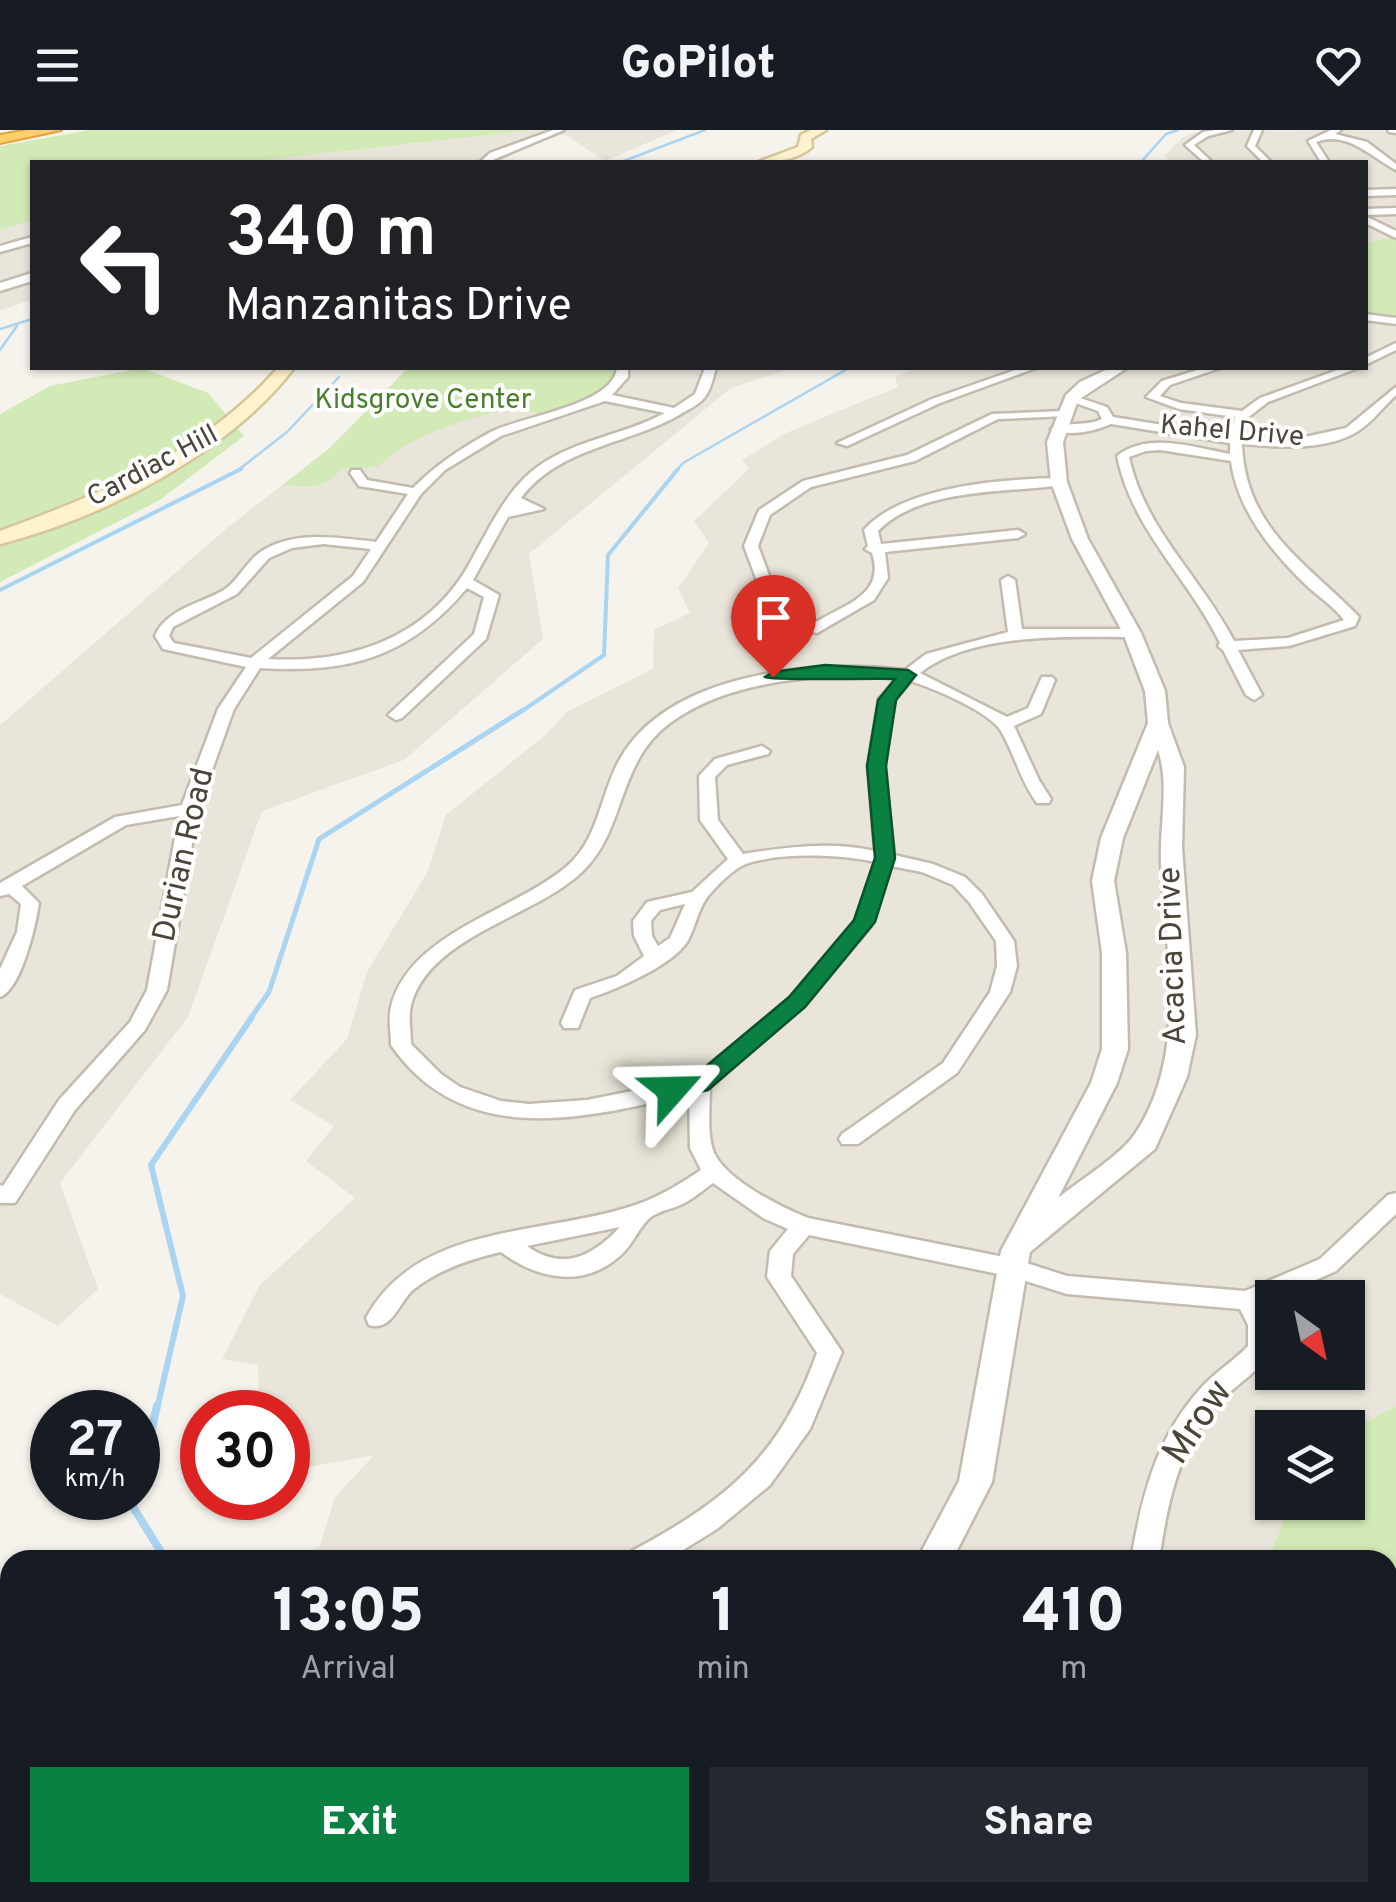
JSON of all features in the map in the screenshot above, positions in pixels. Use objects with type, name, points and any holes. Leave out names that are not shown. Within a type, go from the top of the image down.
[{"type":"highway","points":[[0,138],[34,130]]},
{"type":"highway","points":[[0,138],[54,130]]},
{"type":"main road","points":[[770,160],[802,150],[805,137],[820,130]]},
{"type":"main road","name":"Cardiac Hill","points":[[0,538],[90,501],[209,440],[254,405],[284,370]]},
{"type":"street","points":[[487,160],[560,130]]},
{"type":"street","points":[[1206,160],[1190,145],[1206,134],[1228,130]]},
{"type":"street","points":[[1258,130],[1252,146],[1265,160]]},
{"type":"street","points":[[1323,160],[1310,144],[1333,132],[1364,144],[1396,168]]},
{"type":"street","points":[[1368,193],[1396,192]]},
{"type":"street","points":[[1368,216],[1396,211]]},
{"type":"street","points":[[1368,218],[1394,233]]},
{"type":"street","points":[[1370,235],[1394,233]]},
{"type":"street","points":[[0,249],[30,241]]},
{"type":"street","points":[[0,287],[30,278]]},
{"type":"street","points":[[1368,317],[1396,321]]},
{"type":"street","points":[[1368,360],[1396,346]]},
{"type":"street","points":[[604,397],[622,377],[623,370]]},
{"type":"street","points":[[378,546],[323,540],[289,544],[264,555],[232,591],[167,624],[162,636],[168,646],[198,655],[318,667],[374,654],[439,616],[465,582],[515,500],[548,466],[569,455],[621,440],[676,412],[699,397],[709,370]]},
{"type":"street","points":[[843,443],[936,401],[1024,370]]},
{"type":"street","points":[[1064,414],[1085,385],[1116,370]]},
{"type":"street","points":[[1208,370],[1166,383],[1152,396],[1179,406],[1244,415]]},
{"type":"street","points":[[1225,646],[1288,642],[1350,623],[1352,618],[1318,592],[1274,542],[1232,458],[1234,436],[1244,415],[1264,400],[1346,370]]},
{"type":"street","name":"Kahel Drive","points":[[1110,420],[1291,441],[1333,437],[1359,426],[1381,399],[1396,390]]},
{"type":"street","points":[[604,397],[676,412]]},
{"type":"street","name":"Durian Road","points":[[4,1195],[95,1068],[138,1025],[157,990],[189,809],[226,709],[257,661],[358,580],[416,492],[440,468],[480,441],[604,397]]},
{"type":"street","points":[[763,578],[751,546],[764,513],[807,484],[911,458],[996,416],[1102,409],[1110,420],[1092,428],[1064,414]]},
{"type":"street","name":"Acacia Drive","points":[[1016,1257],[1146,1142],[1174,1077],[1183,1035],[1171,847],[1174,767],[1158,723],[1155,691],[1132,633],[1080,539],[1059,482],[1064,414]]},
{"type":"street","points":[[1232,458],[1152,448],[1132,448],[1123,456],[1128,489],[1144,522],[1204,601],[1254,695]]},
{"type":"street","points":[[356,473],[363,483],[416,492]]},
{"type":"street","points":[[812,630],[875,594],[884,580],[882,560],[872,549],[871,530],[890,512],[998,484],[1059,482]]},
{"type":"street","points":[[506,514],[538,509],[515,500]]},
{"type":"street","points":[[872,549],[1018,534]]},
{"type":"street","points":[[1008,580],[1016,635]]},
{"type":"street","points":[[396,715],[481,636],[492,595],[465,582]]},
{"type":"street","points":[[1043,799],[1026,779],[1005,724],[958,696],[908,675],[840,670],[773,677],[685,710],[643,738],[625,760],[606,828],[578,867],[539,898],[474,930],[424,963],[401,1004],[401,1045],[430,1078],[474,1102],[535,1110],[616,1103],[699,1084],[797,1002],[864,922],[885,858],[876,766],[887,700],[908,675],[931,657],[1016,635],[1067,629],[1132,633]]},
{"type":"street","points":[[1005,724],[1035,711],[1048,680]]},
{"type":"street","name":"Acacia Drive","points":[[939,1550],[975,1482],[1016,1257],[1104,1083],[1115,1049],[1114,953],[1103,881],[1112,838],[1158,723]]},
{"type":"street","points":[[738,860],[709,820],[707,776],[721,762],[762,751]]},
{"type":"street","points":[[0,991],[26,932],[30,903],[5,888],[121,820],[189,809]]},
{"type":"street","points":[[571,1023],[582,994],[624,980],[678,942],[698,896],[738,860],[845,850],[959,881],[1006,941],[1007,966],[1000,992],[950,1068],[850,1139]]},
{"type":"street","points":[[656,960],[642,936],[642,921],[654,906],[698,896]]},
{"type":"street","points":[[699,1084],[701,1148],[712,1172],[770,1212],[804,1226],[1016,1257],[1067,1285],[1247,1300],[1328,1265],[1396,1201]]},
{"type":"street","points":[[378,1318],[402,1285],[444,1256],[641,1214],[702,1183],[712,1172]]},
{"type":"street","points":[[507,1244],[536,1264],[584,1268],[620,1246],[641,1214]]},
{"type":"street","points":[[658,1550],[724,1510],[782,1452],[809,1415],[830,1352],[779,1278],[782,1251],[804,1226]]},
{"type":"street","name":"Mrow","points":[[1147,1550],[1155,1498],[1173,1446],[1201,1405],[1228,1375],[1256,1355],[1261,1343],[1258,1315],[1247,1300]]},
{"type":"shaded area","points":[[533,130],[677,130],[607,160],[564,134],[496,160],[265,160]]},
{"type":"shaded area","points":[[1396,130],[1396,1406],[1365,1423],[1365,1410],[1255,1410],[1255,1520],[1284,1520],[1272,1550],[312,1550],[320,1546],[335,1497],[374,1455],[310,1467],[310,1390],[259,1390],[258,1365],[222,1359],[260,1285],[355,1198],[306,1161],[334,1126],[290,1100],[347,1039],[367,972],[427,873],[446,815],[543,737],[568,711],[653,669],[654,630],[690,613],[678,588],[709,543],[694,521],[749,469],[742,460],[786,433],[898,387],[895,377],[911,370],[1368,370],[1368,160],[1169,160],[1165,155],[1183,137],[1201,131]]},
{"type":"shaded area","points":[[30,222],[30,301],[0,310],[0,229]]},
{"type":"shaded area","points":[[406,370],[787,370],[731,388],[529,554],[543,639],[404,760],[262,811],[188,1017],[60,1183],[98,1289],[58,1326],[0,1294],[0,725],[227,528],[330,448]]},
{"type":"green space","points":[[90,130],[533,130],[265,160],[30,160],[30,222],[0,229],[0,146]]},
{"type":"green space","points":[[1396,238],[1396,317],[1368,313],[1368,242]]},
{"type":"green space","points":[[147,370],[208,393],[244,436],[160,500],[0,582],[0,414],[50,386]]},
{"type":"green space","name":"Kidsgrove Center","points":[[406,370],[614,370],[616,376],[599,396],[542,415],[510,411],[470,419],[413,442],[377,466],[342,469],[330,480],[316,485],[284,484],[330,448]]},
{"type":"green space","points":[[1396,1406],[1396,1550],[1272,1550],[1284,1520],[1365,1520],[1365,1423]]},
{"type":"waterway","points":[[626,160],[705,130]]},
{"type":"waterway","points":[[1143,160],[1166,134],[1178,130]]},
{"type":"waterway","points":[[0,329],[30,320]]},
{"type":"waterway","points":[[0,350],[17,326]]},
{"type":"waterway","points":[[676,471],[683,463],[846,370]]},
{"type":"waterway","points":[[237,471],[287,432],[339,377]]},
{"type":"waterway","points":[[0,590],[241,469]]},
{"type":"waterway","points":[[519,713],[604,655],[608,555],[678,469]]},
{"type":"waterway","points":[[250,1019],[269,992],[319,839],[523,710]]},
{"type":"waterway","points":[[160,1396],[183,1296],[151,1165],[252,1017]]},
{"type":"waterway","points":[[141,1520],[160,1550]]},
{"type":"route","points":[[672,1090],[699,1084],[797,1002],[864,922],[885,858],[876,766],[887,700],[908,675],[825,670],[773,677]]}]
